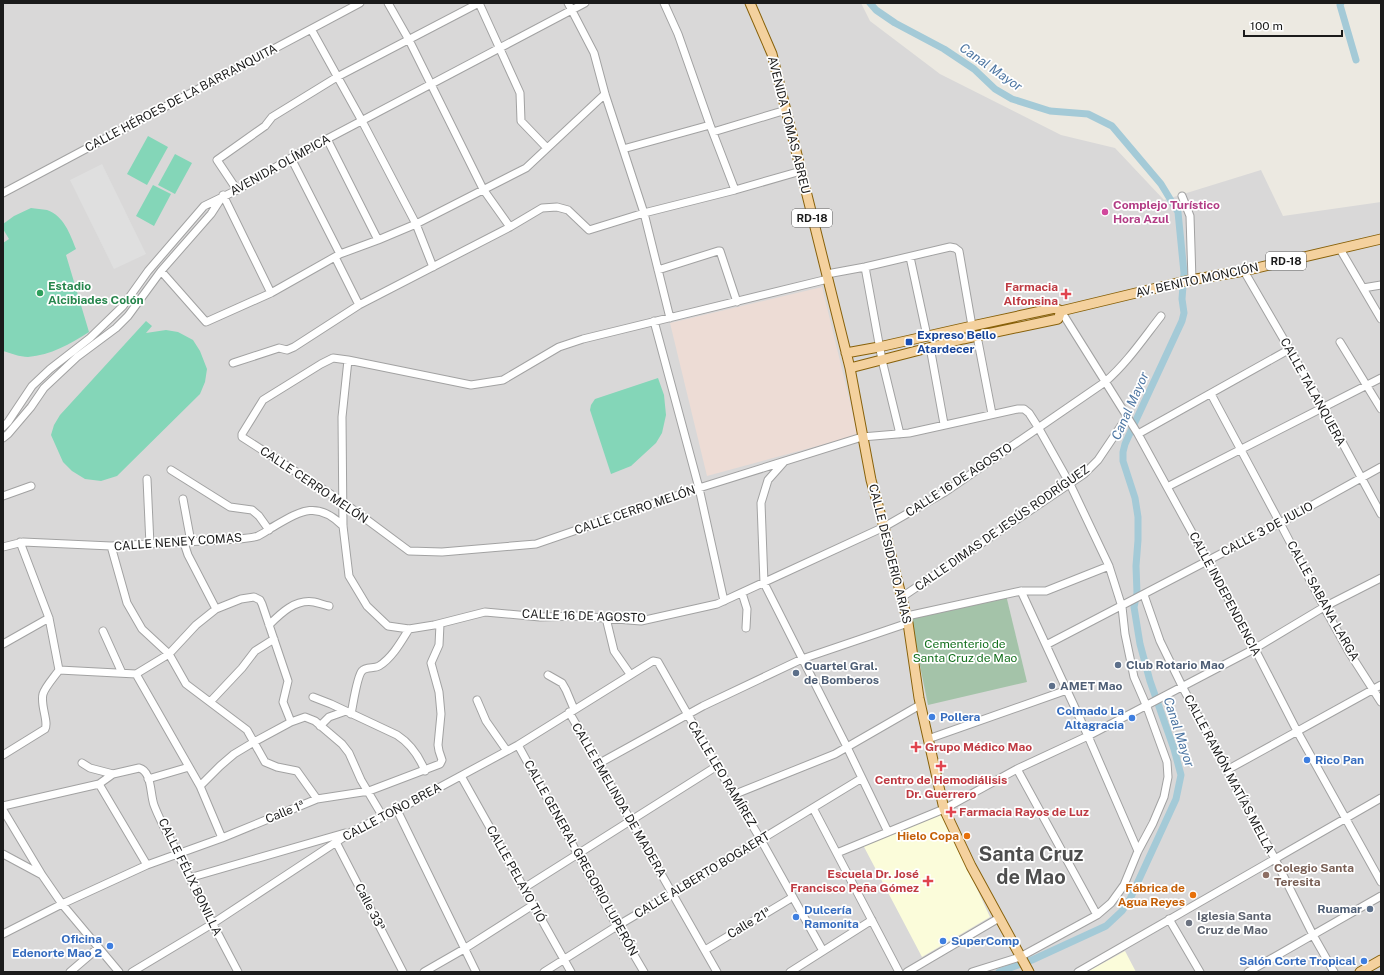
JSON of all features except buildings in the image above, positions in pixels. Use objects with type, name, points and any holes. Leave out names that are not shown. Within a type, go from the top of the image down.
[{"type":"main road","name":"AVENIDA TOMAS ABREU","points":[[750,3],[772,54],[850,368],[862,437]]},
{"type":"main road","name":"AV. BENITO MONCIÓN","points":[[846,353],[879,348],[1055,308],[1061,311],[1173,284],[1244,271],[1381,239]]},
{"type":"main road","name":"AV. BENITO MONCIÓN","points":[[850,368],[930,347],[1058,319],[1061,311]]},
{"type":"main road","name":"CALLE DESIDERIO ARIAS","points":[[862,437],[871,480],[907,619],[920,705],[944,809],[971,866],[1024,964]]},
{"type":"main road","points":[[1360,972],[1381,960]]},
{"type":"street","name":"CALLE HÉROES DE LA BARRANQUITA","points":[[4,191],[360,3]]},
{"type":"street","points":[[388,3],[409,40],[483,189],[510,227]]},
{"type":"street","points":[[237,190],[217,160],[265,126],[272,117],[337,77],[479,3],[501,48],[520,93],[521,121],[547,148]]},
{"type":"street","points":[[568,3],[594,53],[605,94],[644,213],[670,318]]},
{"type":"street","name":"AVENIDA OLÍMPICA","points":[[3,438],[8,434],[44,388],[76,357],[120,324],[128,316],[161,271],[211,214],[223,195],[237,190],[291,158],[585,3]]},
{"type":"street","points":[[664,3],[678,34],[735,190]]},
{"type":"street","points":[[311,29],[362,121],[416,224],[433,267]]},
{"type":"street","points":[[161,271],[206,322],[271,293],[338,256],[416,224],[526,168],[605,94]]},
{"type":"street","points":[[623,149],[786,110]]},
{"type":"street","points":[[327,139],[378,240]]},
{"type":"street","points":[[291,158],[338,256],[359,304]]},
{"type":"street","points":[[233,363],[278,348],[288,350],[294,347],[359,304],[510,227],[542,208],[558,207],[568,210],[589,230],[644,213],[802,171]]},
{"type":"street","points":[[3,427],[32,386],[50,369],[90,338],[123,306],[148,271],[204,206],[223,195],[271,293]]},
{"type":"street","points":[[1182,196],[1190,216],[1191,280]]},
{"type":"street","name":"CALLE CERRO MELÓN","points":[[972,326],[959,251],[955,248],[950,248],[865,267],[737,302],[583,339],[559,347],[503,380],[471,385],[334,358],[321,364],[263,400],[242,434],[244,439],[343,502],[409,551],[442,552],[536,544],[699,488],[862,437],[909,433],[944,424],[1018,409],[1024,409],[1029,413],[1038,427]]},
{"type":"street","points":[[1340,249],[1381,319]]},
{"type":"street","points":[[658,270],[720,251],[737,302]]},
{"type":"street","points":[[910,257],[927,336]]},
{"type":"street","points":[[865,267],[879,348],[900,434]]},
{"type":"street","name":"CALLE TALANQUERA","points":[[1244,271],[1323,407],[1381,514]]},
{"type":"street","points":[[1363,288],[1381,285]]},
{"type":"street","name":"CALLE INDEPENDENCIA","points":[[1061,311],[1138,434],[1208,560],[1297,731],[1381,882]]},
{"type":"street","name":"CALLE 16 DE AGOSTO","points":[[348,360],[342,417],[343,526],[349,576],[367,606],[388,626],[409,629],[440,624],[485,612],[540,617],[578,616],[641,621],[717,604],[884,527],[945,492],[1105,382],[1118,371],[1161,316]]},
{"type":"street","points":[[654,321],[699,488],[724,601]]},
{"type":"street","points":[[977,336],[992,414]]},
{"type":"street","points":[[1340,342],[1381,409]]},
{"type":"street","points":[[930,347],[944,424]]},
{"type":"street","points":[[1138,434],[1290,349]]},
{"type":"street","points":[[1167,487],[1381,378]]},
{"type":"street","name":"CALLE SABANA LARGA","points":[[1210,394],[1324,607],[1349,652],[1381,702]]},
{"type":"street","name":"CALLE DIMAS DE JESÚS RODRÍGUEZ","points":[[902,597],[1084,474],[1098,460],[1128,418]]},
{"type":"street","points":[[972,972],[1024,964],[1097,915],[1111,903],[1124,884],[1138,851],[1153,823],[1164,797],[1168,777],[1167,762],[1150,705],[1134,677],[1125,634],[1122,607],[1108,566],[1070,484],[1038,427]]},
{"type":"street","points":[[785,461],[768,480],[761,503],[764,583],[888,832]]},
{"type":"street","name":"CALLE 3 DE JULIO","points":[[1046,646],[1280,523],[1381,467]]},
{"type":"street","points":[[171,470],[230,507],[252,510],[259,516],[269,530]]},
{"type":"street","points":[[147,479],[150,545]]},
{"type":"street","points":[[3,496],[31,486]]},
{"type":"street","points":[[183,499],[191,561],[216,609]]},
{"type":"street","name":"CALLE NENEY COMAS","points":[[3,547],[20,542],[111,546],[188,543],[252,537],[258,536],[303,512],[314,510],[333,516],[343,526]]},
{"type":"street","points":[[3,755],[45,729],[46,724],[42,706],[43,693],[60,670],[49,618],[20,542]]},
{"type":"street","points":[[111,546],[127,603],[142,629],[169,654],[186,684],[247,730],[265,762],[277,767],[298,771],[317,799]]},
{"type":"street","points":[[598,764],[703,706],[802,659],[907,619],[1021,591],[1046,591],[1108,566]]},
{"type":"street","points":[[837,853],[944,809],[1017,769],[1162,699],[1254,649],[1324,607],[1381,578]]},
{"type":"street","points":[[1021,591],[1088,736],[1138,851]]},
{"type":"street","points":[[742,593],[747,609],[746,628]]},
{"type":"street","name":"CALLE RAMÓN MATÍAS MELLA","points":[[1142,595],[1160,641],[1183,688],[1334,972]]},
{"type":"street","points":[[60,670],[136,674],[169,654],[196,626],[216,609],[241,599],[254,597],[260,600],[288,681],[284,702],[291,722]]},
{"type":"street","points":[[269,625],[290,607],[302,602],[313,602],[329,606]]},
{"type":"street","points":[[3,644],[49,618]]},
{"type":"street","points":[[606,618],[614,651],[630,674]]},
{"type":"street","name":"Calle 1ª","points":[[3,934],[62,904],[147,865],[222,838],[317,799],[369,791],[440,764],[442,762],[438,745],[442,714],[439,692],[432,663],[439,645],[440,624]]},
{"type":"street","points":[[348,713],[360,673],[365,669],[378,667],[383,663],[397,648],[409,629]]},
{"type":"street","points":[[103,631],[122,674]]},
{"type":"street","points":[[210,702],[242,668],[255,651],[274,639]]},
{"type":"street","name":"CALLE TOÑO BREA","points":[[132,972],[212,924],[353,831],[397,810],[518,745],[630,674],[653,661],[656,661]]},
{"type":"street","name":"CALLE LEO RAMÍREZ","points":[[656,661],[658,662],[733,795],[761,840],[823,951]]},
{"type":"street","points":[[136,674],[200,786],[222,838]]},
{"type":"street","name":"CALLE EMELINDA DE MADERA","points":[[548,675],[562,683],[566,690],[572,711],[598,764],[717,972]]},
{"type":"street","points":[[1227,770],[1381,685]]},
{"type":"street","points":[[928,739],[1067,690]]},
{"type":"street","points":[[313,697],[405,740],[419,757],[424,771]]},
{"type":"street","points":[[477,700],[486,721],[507,750]]},
{"type":"street","points":[[733,795],[835,754],[920,705]]},
{"type":"street","points":[[320,726],[330,717],[348,713]]},
{"type":"street","points":[[200,786],[234,754],[291,722],[306,717],[311,719],[342,744],[349,753],[361,780],[383,816]]},
{"type":"street","name":"CALLE GENERAL GREGORIO LUPERÓN","points":[[518,745],[617,926],[644,972]]},
{"type":"street","points":[[82,763],[90,768],[113,774]]},
{"type":"street","points":[[524,888],[716,766]]},
{"type":"street","points":[[3,806],[99,784],[113,774],[141,768],[146,772],[148,779],[189,767]]},
{"type":"street","points":[[1017,769],[1097,915]]},
{"type":"street","name":"CALLE PELAYO TIÓ","points":[[461,776],[571,972]]},
{"type":"street","name":"CALLE ALBERTO BOGAERT","points":[[544,972],[617,926],[862,778]]},
{"type":"street","name":"CALLE FÉLIX BONILLA","points":[[148,779],[154,805],[212,924],[238,972]]},
{"type":"street","points":[[99,784],[147,865]]},
{"type":"street","points":[[1078,972],[1381,798]]},
{"type":"street","points":[[813,808],[899,972]]},
{"type":"street","points":[[3,810],[42,875],[62,904],[119,972]]},
{"type":"street","points":[[397,810],[476,972]]},
{"type":"street","points":[[189,878],[353,831]]},
{"type":"street","name":"Calle 33ª","points":[[336,842],[403,972]]},
{"type":"street","points":[[3,854],[42,875]]},
{"type":"street","points":[[1248,972],[1381,896]]},
{"type":"street","name":"Calle 21ª","points":[[705,950],[793,897]]},
{"type":"street","points":[[424,972],[464,949],[533,905]]},
{"type":"street","points":[[907,972],[999,918]]},
{"type":"street","points":[[1169,919],[1200,972]]},
{"type":"street","points":[[790,972],[872,920]]},
{"type":"street","points":[[70,972],[98,948]]},
{"type":"shaded area","points":[[3,3],[861,3],[870,21],[940,74],[1061,135],[1115,148],[1164,200],[1261,170],[1283,216],[1381,202],[1381,972],[3,972]]},
{"type":"shaded area","points":[[102,164],[146,254],[114,269],[70,180]]},
{"type":"shaded area","points":[[822,287],[858,435],[707,476],[670,323]]},
{"type":"shaded area","name":"Escuela Dr. José Francisco Peña Gómez","points":[[942,813],[990,917],[922,957],[863,845]]},
{"type":"shaded area","points":[[1125,951],[1136,972],[1087,972]]},
{"type":"green space","points":[[148,136],[168,147],[147,185],[127,174]]},
{"type":"green space","points":[[175,154],[192,163],[175,194],[158,185]]},
{"type":"green space","points":[[153,185],[171,194],[154,226],[136,216]]},
{"type":"green space","name":"Estadio Alcibiades Colón","points":[[31,208],[47,210],[53,213],[62,221],[69,232],[76,249],[66,255],[89,332],[67,345],[45,354],[28,357],[18,356],[3,351],[3,243],[9,239],[3,229],[3,224],[14,216]]},
{"type":"green space","points":[[146,321],[152,326],[146,333],[166,330],[178,332],[193,340],[200,351],[207,369],[205,382],[200,394],[117,476],[101,481],[85,479],[72,471],[63,462],[51,435],[54,425],[60,415]]},
{"type":"green space","points":[[658,378],[664,395],[666,415],[662,433],[656,443],[631,466],[611,474],[590,410],[591,405],[595,399]]},
{"type":"green space","name":"Cementerio de Santa Cruz de Mao","points":[[1006,595],[1027,682],[928,705],[910,617]]},
{"type":"waterway","name":"Canal Mayor","points":[[870,3],[876,10],[895,23],[944,49],[974,69],[995,89],[1012,99],[1050,111],[1088,114],[1112,126],[1161,184],[1178,212],[1184,273],[1182,299],[1184,313],[1182,321],[1125,444],[1123,452],[1123,461],[1135,498],[1138,517],[1136,566],[1137,593],[1134,607],[1140,644],[1150,681],[1174,749],[1181,775],[1176,799],[1130,899],[1122,911],[1106,926],[1032,960],[999,972]]},
{"type":"waterway","points":[[1341,3],[1340,5],[1356,60]]},
{"type":"place","name":"Complejo Turístico Hora Azul","points":[[1105,212]]},
{"type":"place","name":"Estadio Alcibiades Colón","points":[[40,293]]},
{"type":"place","name":"Farmacia Alfonsina","points":[[1066,294]]},
{"type":"place","name":"Expreso Bello Atardecer","points":[[909,342]]},
{"type":"place","name":"Club Rotario Mao","points":[[1118,665]]},
{"type":"place","name":"Cuartel Gral. de Bomberos","points":[[796,673]]},
{"type":"place","name":"AMET Mao","points":[[1052,686]]},
{"type":"place","name":"Pollera","points":[[932,717]]},
{"type":"place","name":"Colmado La Altagracia","points":[[1132,718]]},
{"type":"place","name":"Grupo Médico Mao","points":[[916,747]]},
{"type":"place","name":"Rico Pan","points":[[1307,760]]},
{"type":"place","name":"Centro de Hemodiálisis Dr. Guerrero","points":[[941,766]]},
{"type":"place","name":"Farmacia Rayos de Luz","points":[[951,812]]},
{"type":"place","name":"Hielo Copa","points":[[967,836]]},
{"type":"place","name":"Colegio Santa Teresita","points":[[1266,875]]},
{"type":"place","name":"Escuela Dr. José Francisco Peña Gómez","points":[[928,881]]},
{"type":"place","name":"Fábrica de Agua Reyes","points":[[1193,895]]},
{"type":"place","name":"Ruamar","points":[[1370,909]]},
{"type":"place","name":"Dulcería Ramonita","points":[[796,917]]},
{"type":"place","name":"Iglesia Santa Cruz de Mao","points":[[1189,923]]},
{"type":"place","name":"SuperComp","points":[[943,941]]},
{"type":"place","name":"Oficina Edenorte Mao 2","points":[[110,946]]},
{"type":"place","name":"Salón Corte Tropical","points":[[1364,961]]},
{"type":"district","name":"Santa Cruz de Mao","points":[[1031,866]]}]
